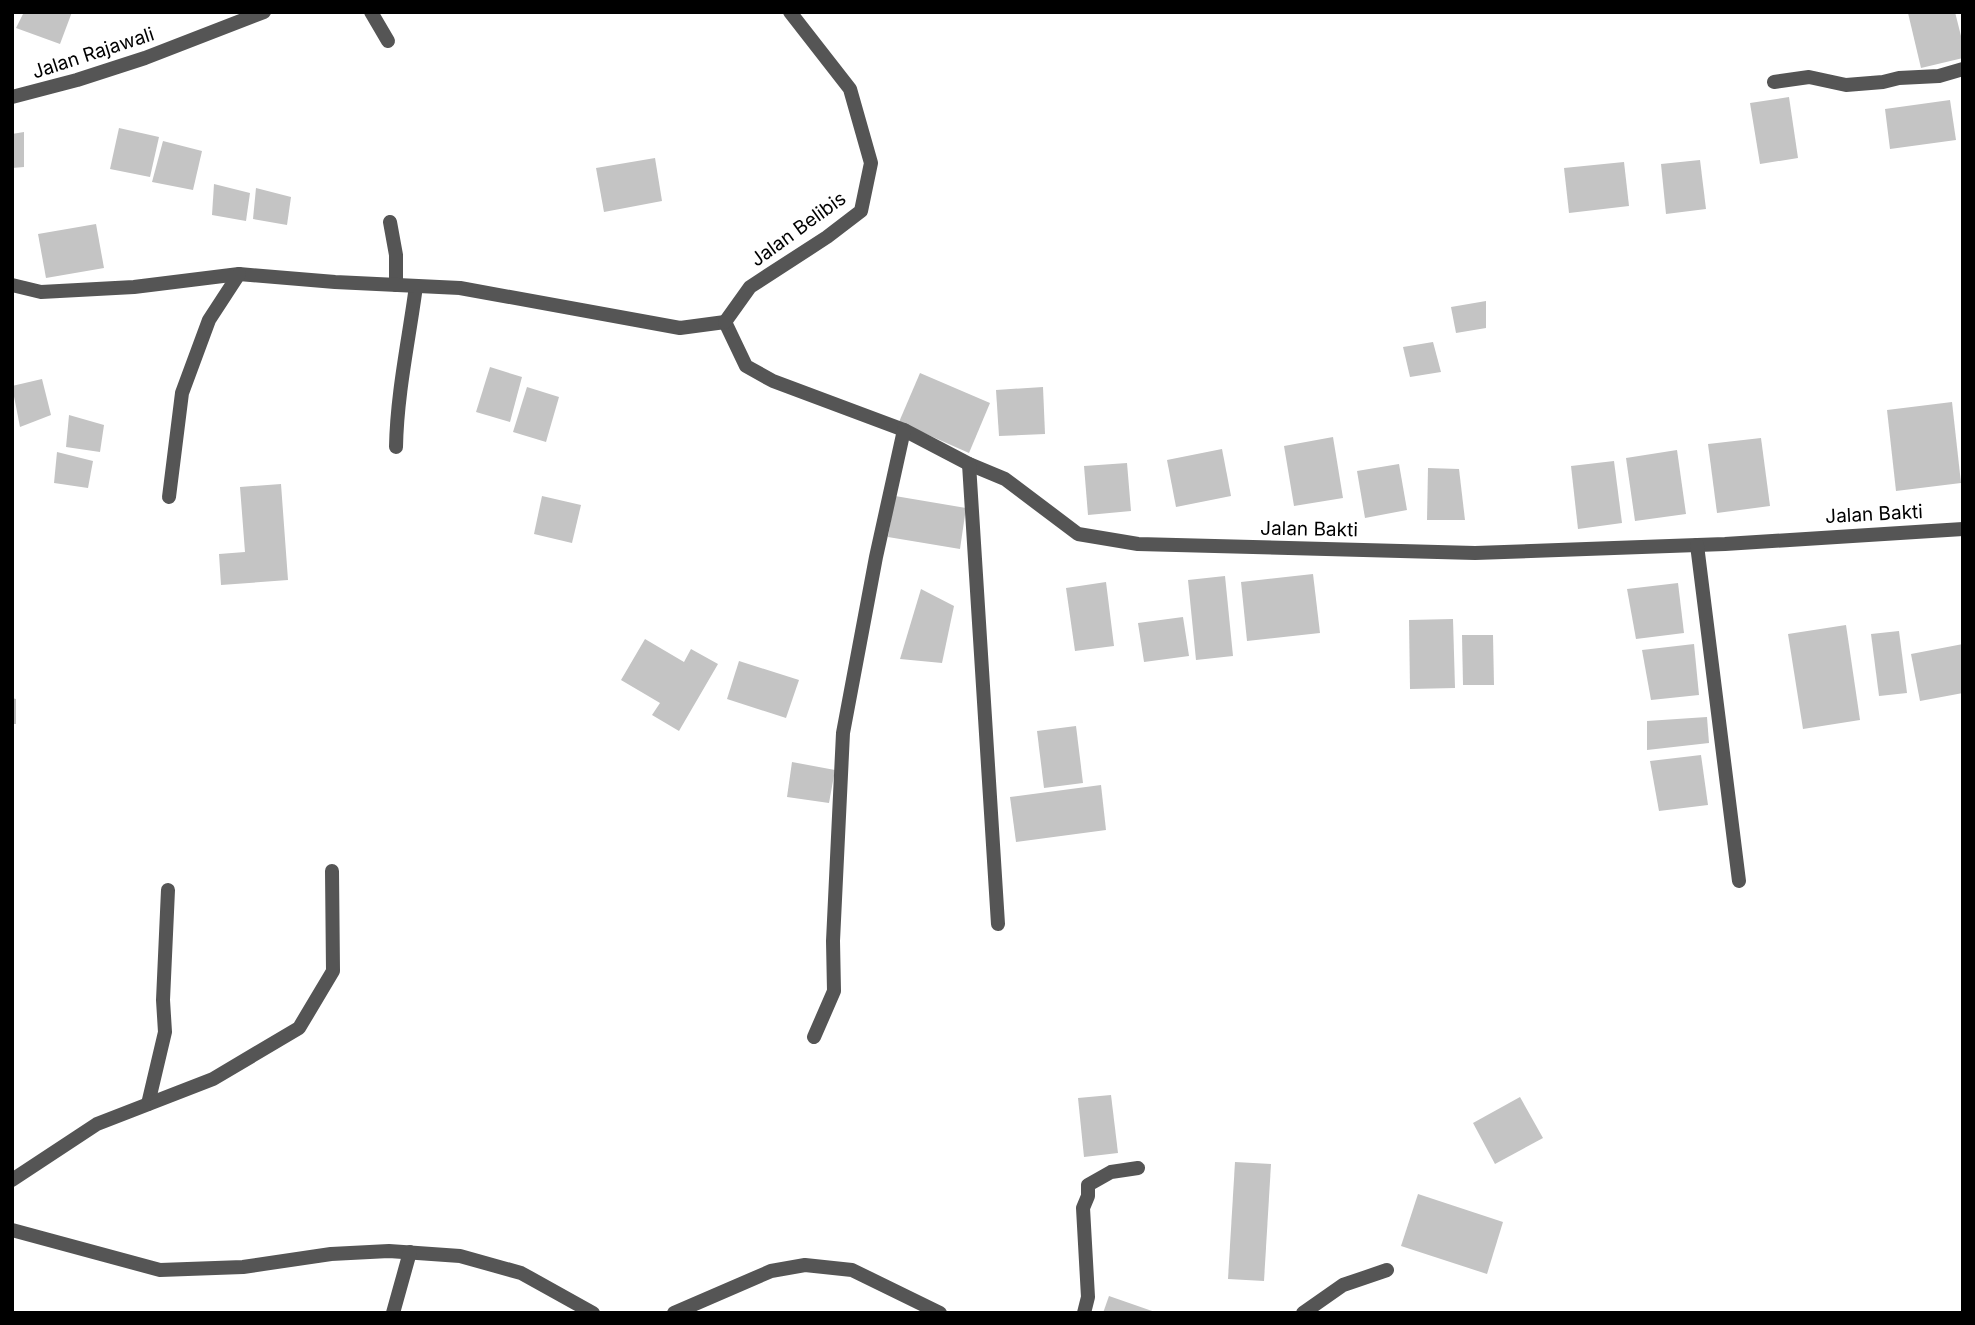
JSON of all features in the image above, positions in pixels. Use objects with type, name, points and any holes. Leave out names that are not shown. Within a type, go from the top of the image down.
[{"type":"street","name":"Jalan Rajawali","points":[[12,97],[122,65],[264,12]]},
{"type":"street","points":[[371,12],[388,41]]},
{"type":"street","name":"Jalan Belibis","points":[[725,322],[750,287],[827,237],[861,211],[871,163],[850,89],[790,12]]},
{"type":"street","points":[[1774,82],[1810,77],[1846,85],[1939,76],[1963,69]]},
{"type":"street","points":[[390,222],[396,255],[396,285]]},
{"type":"street","points":[[12,285],[41,292],[134,286],[239,274],[460,288],[680,328],[725,322]]},
{"type":"street","points":[[169,497],[182,393],[209,320],[239,274]]},
{"type":"street","points":[[396,447],[397,407],[416,286]]},
{"type":"street","name":"Jalan Bakti","points":[[725,322],[746,366],[773,381],[904,430],[1004,479],[1078,534],[1138,544],[1475,553],[1697,545],[1963,529]]},
{"type":"street","points":[[814,1037],[834,991],[833,940],[843,733],[876,557],[904,430]]},
{"type":"street","points":[[969,464],[998,924]]},
{"type":"street","points":[[1697,545],[1740,881]]},
{"type":"street","points":[[12,1180],[97,1124],[213,1079],[299,1028],[332,971],[332,871]]},
{"type":"street","points":[[148,1104],[165,1032],[163,1000],[168,890]]},
{"type":"street","points":[[1084,1313],[1088,1297],[1083,1208],[1088,1196],[1088,1185],[1111,1172],[1138,1168]]},
{"type":"street","points":[[12,1230],[160,1270],[243,1267],[331,1254],[389,1251],[460,1256],[521,1273],[570,1308],[593,1313]]},
{"type":"street","points":[[393,1313],[410,1252]]},
{"type":"street","points":[[674,1313],[771,1271],[805,1265],[852,1270],[940,1313]]},
{"type":"street","points":[[1303,1313],[1343,1285],[1387,1270]]},
{"type":"building","points":[[24,12],[72,12],[60,44],[16,28]]},
{"type":"building","points":[[1955,12],[1963,44],[1963,58],[1921,68],[1908,13]]},
{"type":"building","points":[[1789,97],[1798,158],[1760,164],[1750,103]]},
{"type":"building","points":[[1950,100],[1956,140],[1890,149],[1885,109]]},
{"type":"building","points":[[119,128],[159,137],[150,177],[110,169]]},
{"type":"building","points":[[24,132],[24,167],[12,168],[12,134]]},
{"type":"building","points":[[163,141],[202,151],[193,190],[152,182]]},
{"type":"building","points":[[655,158],[662,201],[604,212],[596,168]]},
{"type":"building","points":[[1700,160],[1706,209],[1666,214],[1661,164]]},
{"type":"building","points":[[1624,162],[1629,206],[1569,213],[1564,168]]},
{"type":"building","points":[[214,184],[250,193],[246,221],[212,215]]},
{"type":"building","points":[[256,188],[291,197],[287,225],[253,219]]},
{"type":"building","points":[[96,224],[104,268],[46,278],[38,234]]},
{"type":"building","points":[[1486,301],[1486,328],[1456,333],[1451,307]]},
{"type":"building","points":[[1433,342],[1441,372],[1410,377],[1403,347]]},
{"type":"building","points":[[490,367],[522,377],[510,422],[476,412]]},
{"type":"building","points":[[920,373],[990,403],[969,453],[899,422]]},
{"type":"building","points":[[42,379],[51,415],[20,427],[12,386]]},
{"type":"building","points":[[527,387],[559,397],[546,442],[513,432]]},
{"type":"building","points":[[1043,387],[1045,434],[999,436],[996,390]]},
{"type":"building","points":[[1952,402],[1961,483],[1896,491],[1887,410]]},
{"type":"building","points":[[69,415],[104,425],[100,452],[66,447]]},
{"type":"building","points":[[1333,437],[1343,498],[1294,506],[1284,446]]},
{"type":"building","points":[[1761,438],[1770,506],[1717,513],[1708,444]]},
{"type":"building","points":[[1222,449],[1231,496],[1176,507],[1167,460]]},
{"type":"building","points":[[1677,450],[1686,514],[1635,521],[1626,458]]},
{"type":"building","points":[[57,452],[93,461],[88,488],[54,483]]},
{"type":"building","points":[[1614,461],[1622,523],[1578,529],[1571,466]]},
{"type":"building","points":[[1127,463],[1131,511],[1088,515],[1084,466]]},
{"type":"building","points":[[1399,464],[1407,510],[1365,518],[1357,471]]},
{"type":"building","points":[[1428,468],[1459,469],[1465,520],[1427,520]]},
{"type":"building","points":[[281,484],[288,580],[221,585],[219,554],[245,552],[240,487]]},
{"type":"building","points":[[542,496],[581,505],[572,543],[534,534]]},
{"type":"building","points":[[895,496],[966,508],[960,549],[888,537]]},
{"type":"building","points":[[1313,574],[1320,633],[1247,641],[1241,582]]},
{"type":"building","points":[[1225,576],[1233,656],[1196,660],[1188,580]]},
{"type":"building","points":[[1106,582],[1114,646],[1075,651],[1066,588]]},
{"type":"building","points":[[1678,583],[1684,633],[1636,639],[1627,589]]},
{"type":"building","points":[[921,589],[954,606],[942,663],[900,659]]},
{"type":"building","points":[[1183,617],[1189,656],[1144,662],[1138,623]]},
{"type":"building","points":[[1453,619],[1455,688],[1410,689],[1409,620]]},
{"type":"building","points":[[1846,625],[1860,720],[1803,729],[1788,634]]},
{"type":"building","points":[[1899,631],[1907,693],[1879,696],[1871,634]]},
{"type":"building","points":[[1462,635],[1493,635],[1494,685],[1463,685]]},
{"type":"building","points":[[645,639],[684,662],[691,649],[718,664],[679,731],[652,715],[660,703],[621,680]]},
{"type":"building","points":[[1694,644],[1699,695],[1651,700],[1642,650]]},
{"type":"building","points":[[1963,644],[1963,693],[1920,701],[1911,654]]},
{"type":"building","points":[[739,661],[799,680],[786,718],[727,699]]},
{"type":"building","points":[[12,698],[16,699],[16,724],[12,724]]},
{"type":"building","points":[[1707,717],[1709,743],[1647,750],[1647,721]]},
{"type":"building","points":[[1076,726],[1083,783],[1044,788],[1037,731]]},
{"type":"building","points":[[1701,755],[1708,805],[1659,811],[1650,761]]},
{"type":"building","points":[[792,762],[835,770],[829,803],[787,797]]},
{"type":"building","points":[[1101,785],[1106,830],[1016,842],[1010,797]]},
{"type":"building","points":[[1111,1095],[1118,1153],[1084,1157],[1078,1098]]},
{"type":"building","points":[[1520,1097],[1543,1138],[1495,1164],[1473,1123]]},
{"type":"building","points":[[1235,1162],[1271,1164],[1264,1281],[1228,1279]]},
{"type":"building","points":[[1418,1194],[1503,1222],[1487,1274],[1401,1246]]},
{"type":"building","points":[[1109,1296],[1155,1312],[1155,1313],[1103,1313]]}]
